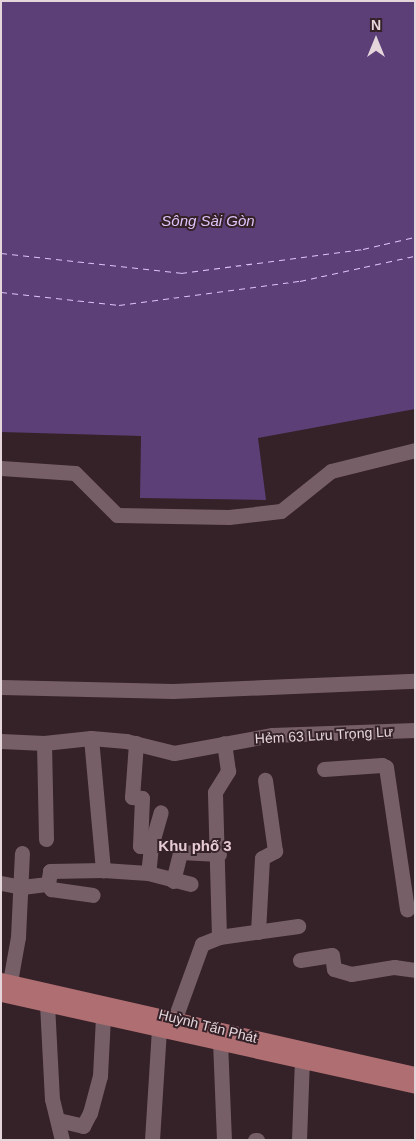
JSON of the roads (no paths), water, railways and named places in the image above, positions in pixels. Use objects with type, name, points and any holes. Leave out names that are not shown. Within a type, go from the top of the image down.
[{"type":"main road","name":"Huỳnh Tấn Phát","points":[[12,989],[47,1004],[159,1028],[220,1036],[415,1074]]},
{"type":"main road","name":"Huỳnh Tấn Phát","points":[[12,989],[175,1018],[220,1036],[302,1060],[415,1086]]},
{"type":"street","points":[[1,468],[75,473],[116,516],[229,517],[281,511],[331,471],[415,450]]},
{"type":"street","points":[[2,687],[173,691],[415,680]]},
{"type":"street","name":"Hẻm 63 Lưu Trọng Lư","points":[[136,743],[174,753],[272,735],[415,730]]},
{"type":"street","points":[[91,738],[103,870]]},
{"type":"street","points":[[1,741],[44,743],[91,738],[136,743],[132,797],[142,798],[140,846],[151,846]]},
{"type":"street","points":[[44,743],[46,839]]},
{"type":"street","points":[[219,937],[215,792],[228,771],[224,743]]},
{"type":"street","points":[[324,769],[382,765],[386,767],[409,864],[407,909]]},
{"type":"street","points":[[258,932],[262,858],[275,851],[265,780]]},
{"type":"street","points":[[148,873],[151,846],[161,812]]},
{"type":"street","points":[[173,881],[180,852],[218,854]]},
{"type":"street","points":[[12,989],[22,887],[22,854]]},
{"type":"street","points":[[93,895],[51,889],[48,884],[50,870],[103,870],[148,873],[173,881],[191,884]]},
{"type":"street","points":[[1,883],[22,887],[48,884]]},
{"type":"street","points":[[175,1018],[202,944],[219,937],[298,926]]},
{"type":"street","points":[[300,960],[332,955],[334,969],[351,974],[394,967],[415,970]]},
{"type":"street","points":[[47,1004],[52,1099],[62,1140]]},
{"type":"street","points":[[58,1120],[83,1126],[90,1113],[100,1076],[103,1016]]},
{"type":"street","points":[[152,1140],[159,1028]]},
{"type":"street","points":[[220,1036],[224,1140]]},
{"type":"street","points":[[299,1140],[302,1060]]},
{"type":"water","name":"Sông Sài Gòn","points":[[1,1],[415,1],[415,409],[258,438],[266,500],[140,498],[141,436],[1,432]]},
{"type":"district","name":"Khu phố 3","points":[[195,846]]}]
